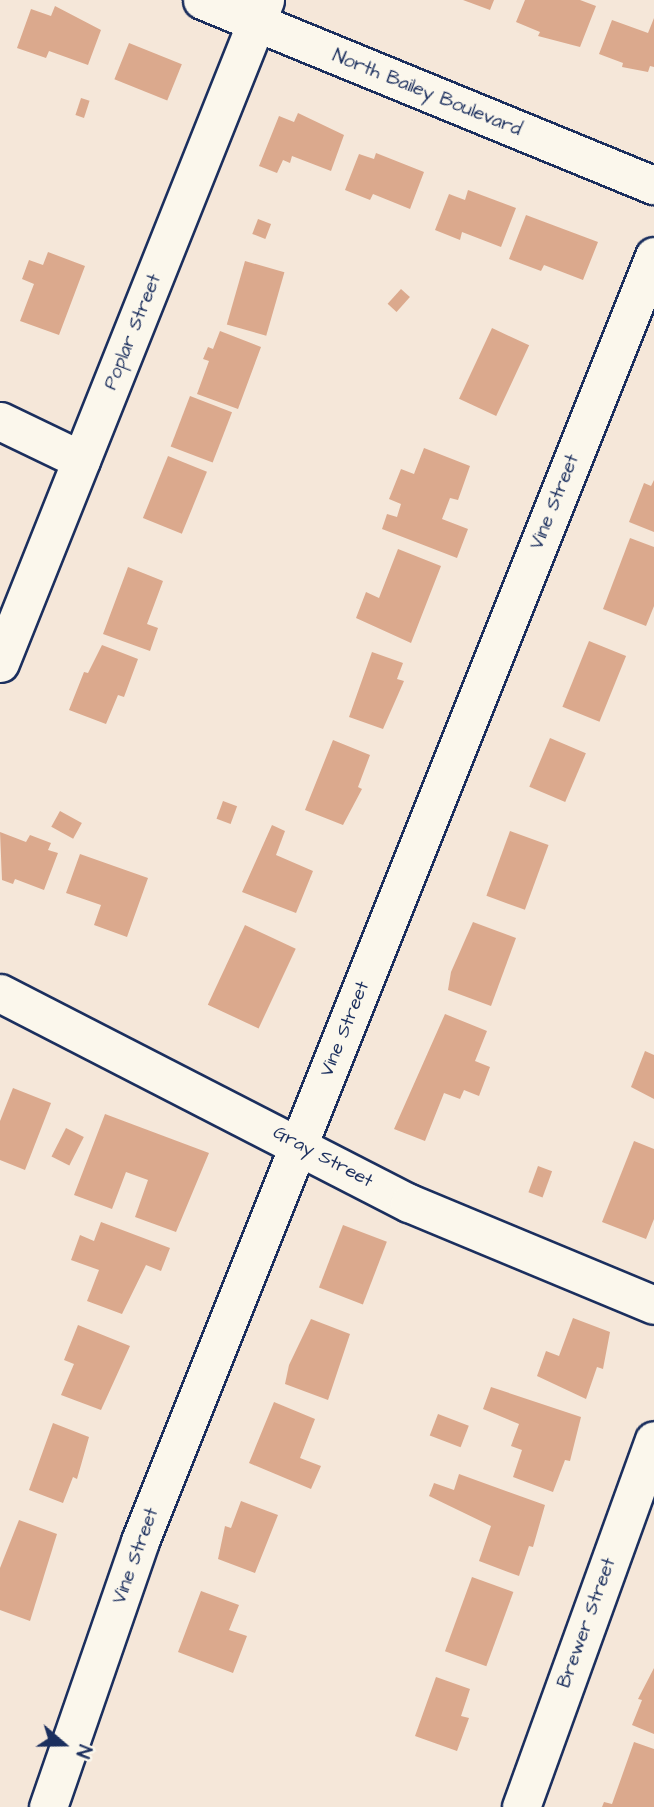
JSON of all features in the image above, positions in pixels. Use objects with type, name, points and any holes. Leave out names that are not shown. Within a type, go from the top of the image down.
[{"type":"street","name":"North Bailey Boulevard","points":[[202,0],[260,12],[654,185]]},
{"type":"street","name":"Poplar Street","points":[[0,663],[260,12]]},
{"type":"street","name":"Vine Street","points":[[48,1807],[140,1541],[654,256]]},
{"type":"street","points":[[0,422],[81,460]]},
{"type":"street","name":"Gray Street","points":[[0,993],[299,1143],[409,1203],[654,1305]]},
{"type":"street","name":"Brewer Street","points":[[521,1807],[654,1440]]},
{"type":"building","points":[[463,0],[494,0],[490,10]]},
{"type":"building","points":[[525,0],[580,0],[596,6],[580,47],[538,36],[540,32],[516,22]]},
{"type":"building","points":[[55,6],[101,30],[88,65],[49,51],[46,58],[17,48],[31,9],[51,16]]},
{"type":"building","points":[[654,18],[654,67],[650,66],[648,72],[622,67],[623,63],[599,54],[612,20],[648,33]]},
{"type":"building","points":[[129,43],[182,64],[167,101],[114,79]]},
{"type":"building","points":[[81,98],[90,101],[84,118],[75,115]]},
{"type":"building","points":[[298,113],[344,135],[331,171],[292,156],[290,163],[283,160],[277,173],[259,166],[279,116],[294,122]]},
{"type":"building","points":[[376,153],[424,172],[410,209],[373,194],[370,200],[345,190],[359,154],[374,159]]},
{"type":"building","points":[[468,190],[516,208],[501,247],[462,232],[460,240],[435,230],[449,194],[465,200]]},
{"type":"building","points":[[526,215],[598,242],[583,280],[544,265],[541,271],[509,259]]},
{"type":"building","points":[[258,219],[271,224],[265,239],[252,234]]},
{"type":"building","points":[[48,252],[85,266],[59,335],[20,321],[34,284],[22,279],[29,260],[43,265]]},
{"type":"building","points":[[245,261],[284,272],[266,336],[227,324]]},
{"type":"building","points":[[401,289],[410,297],[397,312],[388,304]]},
{"type":"building","points":[[492,328],[529,345],[496,416],[459,399]]},
{"type":"building","points":[[220,331],[261,347],[238,409],[197,394],[209,361],[203,359],[208,347],[213,349]]},
{"type":"building","points":[[190,396],[232,412],[213,463],[171,446]]},
{"type":"building","points":[[424,448],[470,466],[458,500],[450,498],[442,519],[468,529],[457,558],[382,529],[387,514],[397,517],[401,504],[389,499],[401,469],[414,474]]},
{"type":"building","points":[[168,456],[207,472],[182,534],[143,518]]},
{"type":"building","points":[[654,480],[654,532],[629,522],[644,483],[651,486]]},
{"type":"building","points":[[630,538],[654,547],[654,606],[646,626],[603,609]]},
{"type":"building","points":[[398,549],[441,566],[411,643],[356,618],[366,592],[379,598]]},
{"type":"building","points":[[128,567],[163,581],[147,624],[158,628],[150,651],[103,634]]},
{"type":"building","points":[[589,641],[626,656],[599,722],[562,707]]},
{"type":"building","points":[[102,645],[138,659],[124,697],[118,695],[106,724],[69,710],[84,672],[88,673]]},
{"type":"building","points":[[372,652],[403,663],[397,679],[404,681],[383,729],[349,717]]},
{"type":"building","points":[[550,738],[586,753],[565,802],[529,787]]},
{"type":"building","points":[[333,740],[370,755],[358,787],[362,789],[343,825],[305,810]]},
{"type":"building","points":[[223,801],[237,806],[231,824],[217,819]]},
{"type":"building","points":[[60,811],[82,823],[73,839],[51,827]]},
{"type":"building","points":[[272,825],[285,831],[276,855],[313,871],[296,913],[242,892]]},
{"type":"building","points":[[510,831],[549,845],[525,910],[486,896]]},
{"type":"building","points":[[0,832],[26,842],[30,835],[51,843],[48,850],[58,853],[44,890],[15,879],[13,884],[2,880]]},
{"type":"building","points":[[80,854],[148,878],[127,937],[94,925],[101,905],[66,893]]},
{"type":"building","points":[[473,922],[516,938],[491,1006],[448,990],[451,972]]},
{"type":"building","points":[[245,925],[296,949],[259,1028],[208,1005]]},
{"type":"building","points":[[445,1014],[487,1031],[475,1061],[490,1067],[479,1096],[464,1090],[460,1099],[444,1093],[425,1141],[394,1129]]},
{"type":"building","points":[[645,1051],[654,1055],[654,1099],[631,1087]]},
{"type":"building","points":[[13,1088],[51,1103],[25,1170],[0,1160],[0,1121]]},
{"type":"building","points":[[105,1114],[209,1153],[176,1232],[135,1217],[148,1180],[126,1172],[112,1209],[74,1195]]},
{"type":"building","points":[[66,1128],[84,1137],[69,1166],[51,1157]]},
{"type":"building","points":[[634,1141],[654,1149],[654,1219],[646,1239],[602,1222]]},
{"type":"building","points":[[538,1166],[552,1171],[543,1197],[528,1192]]},
{"type":"building","points":[[101,1222],[170,1248],[161,1271],[146,1265],[122,1314],[87,1301],[99,1270],[71,1260],[80,1235],[94,1241]]},
{"type":"building","points":[[343,1225],[387,1242],[363,1304],[319,1288]]},
{"type":"building","points":[[573,1318],[610,1332],[603,1369],[597,1367],[586,1399],[537,1376],[546,1351],[559,1356]]},
{"type":"building","points":[[311,1319],[350,1334],[328,1400],[285,1384],[289,1365]]},
{"type":"building","points":[[78,1325],[130,1346],[101,1410],[61,1395],[74,1364],[64,1360]]},
{"type":"building","points":[[491,1387],[581,1417],[570,1461],[565,1460],[553,1492],[513,1477],[522,1450],[511,1446],[519,1424],[483,1409]]},
{"type":"building","points":[[274,1402],[315,1419],[300,1458],[321,1466],[311,1489],[249,1463]]},
{"type":"building","points":[[438,1414],[469,1426],[461,1447],[430,1435]]},
{"type":"building","points":[[53,1423],[89,1437],[77,1479],[73,1477],[63,1503],[29,1490]]},
{"type":"building","points":[[459,1474],[545,1505],[533,1547],[529,1546],[519,1576],[479,1561],[491,1526],[429,1496],[434,1483],[454,1490]]},
{"type":"building","points":[[241,1501],[278,1515],[255,1573],[218,1559],[225,1526],[231,1528]]},
{"type":"building","points":[[19,1520],[57,1534],[30,1621],[0,1610],[0,1568]]},
{"type":"building","points":[[472,1577],[513,1592],[486,1666],[445,1651]]},
{"type":"building","points":[[201,1591],[239,1605],[229,1630],[247,1636],[233,1673],[178,1652]]},
{"type":"building","points":[[654,1668],[654,1734],[632,1725],[642,1700],[638,1699]]},
{"type":"building","points":[[436,1677],[470,1689],[461,1716],[469,1718],[457,1751],[415,1736]]},
{"type":"building","points":[[634,1742],[654,1749],[654,1807],[602,1807],[604,1802],[612,1804]]}]
